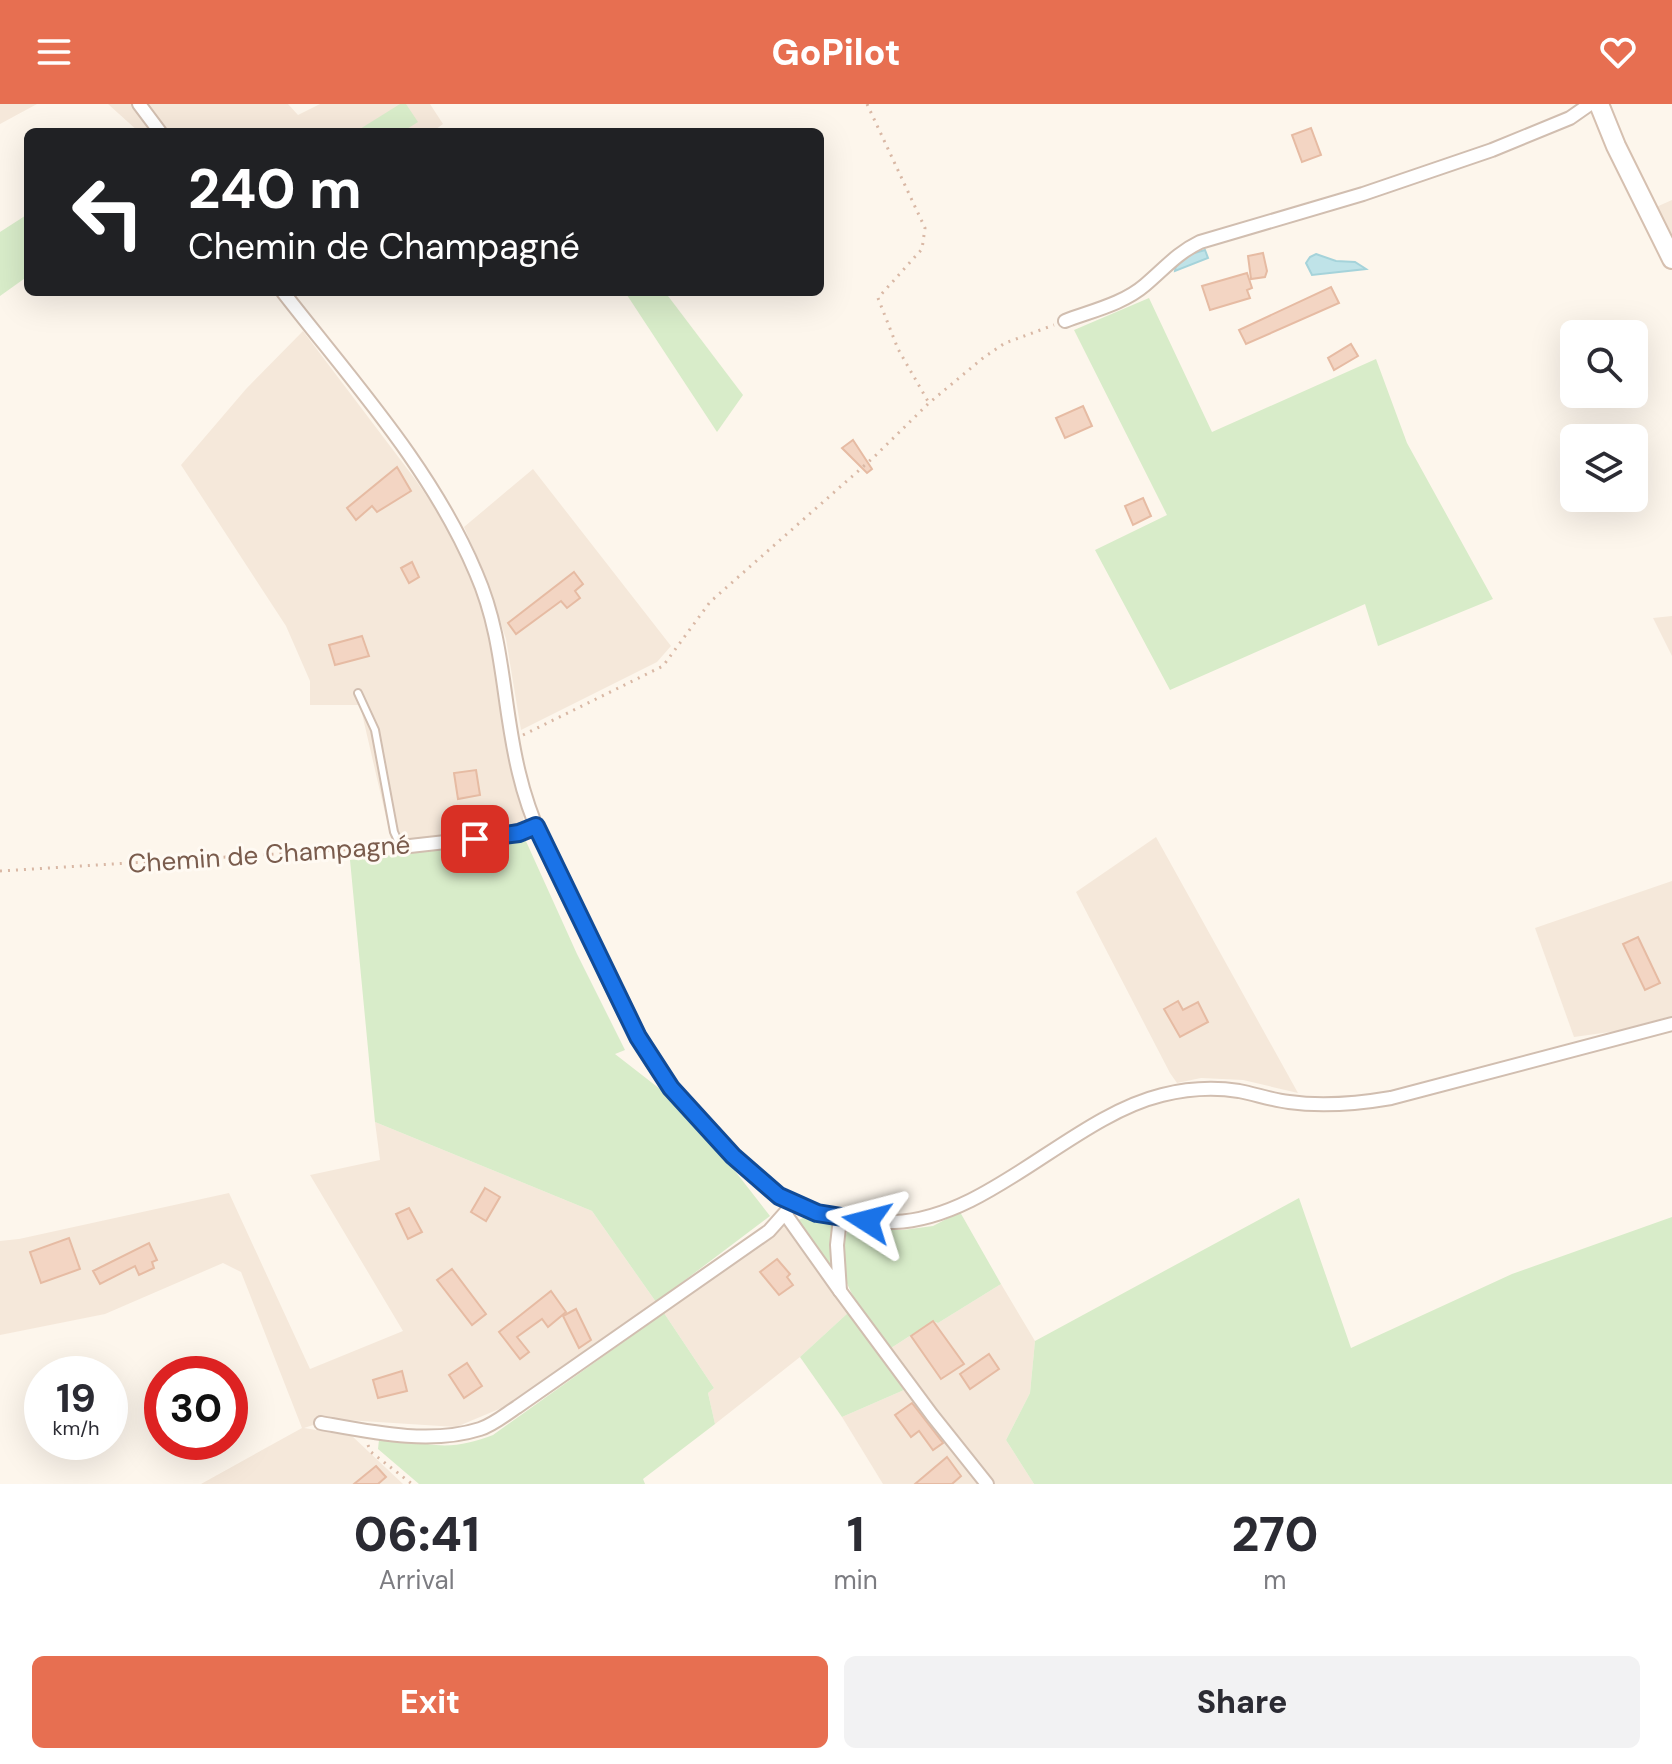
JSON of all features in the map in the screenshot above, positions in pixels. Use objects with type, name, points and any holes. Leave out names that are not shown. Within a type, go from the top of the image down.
[{"type":"street","points":[[139,104],[157,128]]},
{"type":"street","points":[[1065,321],[1117,302],[1144,287],[1182,251],[1200,242],[1363,194],[1492,150],[1570,118],[1590,104]]},
{"type":"street","points":[[1599,104],[1616,146],[1672,259]]},
{"type":"street","points":[[286,296],[404,447],[460,536],[493,617],[519,773],[536,826],[612,986],[658,1071],[733,1156],[790,1210],[840,1291],[987,1484]]},
{"type":"street","name":"Chemin de Champagné","points":[[401,847],[499,836],[536,826]]},
{"type":"street","points":[[790,1210],[895,1222],[941,1213],[985,1191],[1120,1111],[1162,1095],[1239,1091],[1288,1102],[1329,1105],[1358,1103],[1391,1098],[1672,1024]]},
{"type":"street","points":[[321,1423],[361,1430],[437,1436],[482,1428],[517,1407],[769,1231],[790,1210]]},
{"type":"street","points":[[840,1218],[837,1245],[840,1291]]},
{"type":"lane","points":[[358,693],[375,730],[394,832],[401,847]]},
{"type":"path","points":[[867,104],[925,228],[922,249],[878,298],[898,349],[929,403]]},
{"type":"path","points":[[513,742],[533,729],[663,666],[710,602],[874,457],[929,403],[1005,343],[1065,321]]},
{"type":"path","name":"Chemin de Champagné","points":[[0,871],[401,847]]},
{"type":"path","points":[[361,1430],[371,1452],[412,1484]]},
{"type":"shaded area","points":[[0,104],[37,104],[0,124]]},
{"type":"shaded area","points":[[108,104],[288,104],[298,115],[320,104],[430,104],[443,124],[438,128],[135,128]]},
{"type":"shaded area","points":[[1672,200],[1672,243],[1654,208]]},
{"type":"shaded area","points":[[303,331],[415,479],[451,532],[480,600],[493,646],[511,770],[525,810],[522,825],[506,831],[392,843],[360,705],[310,705],[310,681],[286,626],[181,465],[246,389]]},
{"type":"shaded area","points":[[533,469],[671,646],[657,662],[521,730],[506,639],[464,527]]},
{"type":"shaded area","points":[[1672,616],[1672,656],[1653,618]]},
{"type":"shaded area","points":[[1156,837],[1298,1093],[1243,1080],[1201,1078],[1177,1083],[1170,1073],[1076,892]]},
{"type":"shaded area","points":[[1672,881],[1672,1016],[1617,1031],[1574,1037],[1535,928]]},
{"type":"shaded area","points":[[375,1122],[592,1211],[656,1302],[504,1407],[456,1427],[331,1419],[304,1428],[352,1436],[403,1484],[201,1484],[302,1428],[241,1272],[223,1263],[105,1314],[0,1335],[0,1241],[229,1193],[310,1369],[403,1331],[310,1175],[380,1160]]},
{"type":"shaded area","points":[[784,1226],[849,1312],[800,1357],[715,1424],[708,1393],[714,1388],[664,1313]]},
{"type":"shaded area","points":[[1001,1284],[1035,1341],[1030,1393],[1006,1440],[1034,1484],[994,1484],[891,1348]]},
{"type":"shaded area","points":[[904,1390],[981,1484],[883,1484],[842,1417]]},
{"type":"green space","points":[[400,104],[406,104],[418,122],[408,128],[362,128]]},
{"type":"green space","points":[[24,217],[24,279],[0,296],[0,232]]},
{"type":"green space","points":[[628,296],[668,296],[743,395],[717,432]]},
{"type":"green space","points":[[1149,298],[1212,432],[1376,359],[1407,443],[1493,599],[1378,646],[1365,604],[1170,690],[1095,550],[1167,515],[1074,330]]},
{"type":"green space","points":[[525,839],[625,1050],[615,1054],[660,1089],[728,1162],[770,1216],[656,1302],[592,1211],[375,1122],[350,860]]},
{"type":"green space","points":[[1299,1198],[1351,1348],[1512,1274],[1672,1217],[1672,1484],[1034,1484],[1006,1440],[1030,1393],[1035,1341]]},
{"type":"green space","points":[[960,1212],[1001,1284],[891,1348],[860,1307],[845,1278],[843,1245],[849,1228],[903,1230],[933,1226]]},
{"type":"green space","points":[[803,1218],[828,1219],[834,1224],[835,1278],[796,1221]]},
{"type":"green space","points":[[849,1312],[904,1390],[842,1417],[800,1357]]},
{"type":"green space","points":[[664,1313],[714,1388],[708,1393],[715,1424],[643,1479],[645,1484],[419,1484],[378,1449],[379,1440],[386,1439],[450,1445],[493,1435]]},
{"type":"water","points":[[1205,250],[1208,258],[1175,271],[1176,265],[1191,254]]},
{"type":"water","points":[[1316,254],[1336,261],[1355,262],[1366,269],[1312,275],[1306,263]]},
{"type":"building","points":[[1311,128],[1321,155],[1302,162],[1292,135]]},
{"type":"building","points":[[1263,253],[1267,271],[1265,277],[1251,279],[1248,256]]},
{"type":"building","points":[[1247,273],[1252,288],[1247,290],[1250,298],[1210,310],[1202,286]]},
{"type":"building","points":[[1331,287],[1339,303],[1246,344],[1239,330]]},
{"type":"building","points":[[1351,344],[1358,356],[1334,370],[1328,358]]},
{"type":"building","points":[[1083,406],[1092,426],[1065,438],[1056,418]]},
{"type":"building","points":[[853,440],[872,469],[867,473],[842,448]]},
{"type":"building","points":[[397,467],[411,491],[377,512],[372,506],[356,520],[347,508]]},
{"type":"building","points":[[1143,498],[1151,516],[1133,525],[1125,506]]},
{"type":"building","points":[[412,562],[419,577],[409,583],[401,568]]},
{"type":"building","points":[[574,572],[583,584],[575,591],[580,598],[567,608],[561,601],[516,634],[508,623]]},
{"type":"building","points":[[362,636],[369,656],[335,665],[329,645]]},
{"type":"building","points":[[476,770],[480,795],[458,799],[454,773]]},
{"type":"building","points":[[1638,937],[1660,983],[1645,990],[1623,944]]},
{"type":"building","points":[[1178,1001],[1183,1010],[1198,1002],[1208,1022],[1180,1037],[1164,1009]]},
{"type":"building","points":[[485,1188],[500,1197],[486,1221],[471,1212]]},
{"type":"building","points":[[409,1208],[422,1232],[408,1239],[396,1214]]},
{"type":"building","points":[[69,1238],[80,1269],[41,1283],[30,1252]]},
{"type":"building","points":[[149,1243],[157,1260],[152,1262],[154,1268],[139,1275],[135,1266],[100,1284],[93,1271]]},
{"type":"building","points":[[777,1259],[790,1274],[787,1277],[793,1285],[779,1295],[760,1272]]},
{"type":"building","points":[[452,1269],[486,1314],[472,1325],[437,1280]]},
{"type":"building","points":[[551,1291],[566,1312],[548,1327],[542,1319],[517,1337],[529,1352],[520,1359],[499,1332]]},
{"type":"building","points":[[576,1309],[591,1340],[579,1348],[563,1316]]},
{"type":"building","points":[[933,1321],[964,1364],[941,1379],[911,1336]]},
{"type":"building","points":[[989,1354],[999,1369],[970,1389],[960,1374]]},
{"type":"building","points":[[467,1363],[482,1386],[464,1398],[449,1375]]},
{"type":"building","points":[[402,1371],[407,1391],[378,1398],[373,1380]]},
{"type":"building","points":[[912,1403],[943,1443],[933,1450],[919,1431],[911,1437],[895,1415]]},
{"type":"building","points":[[947,1457],[961,1476],[952,1484],[915,1484]]},
{"type":"building","points":[[376,1466],[386,1477],[378,1484],[354,1484]]},
{"type":"route","points":[[475,839],[519,833],[536,826],[638,1037],[658,1071],[686,1106],[733,1156],[779,1196],[817,1213],[867,1221]]}]
